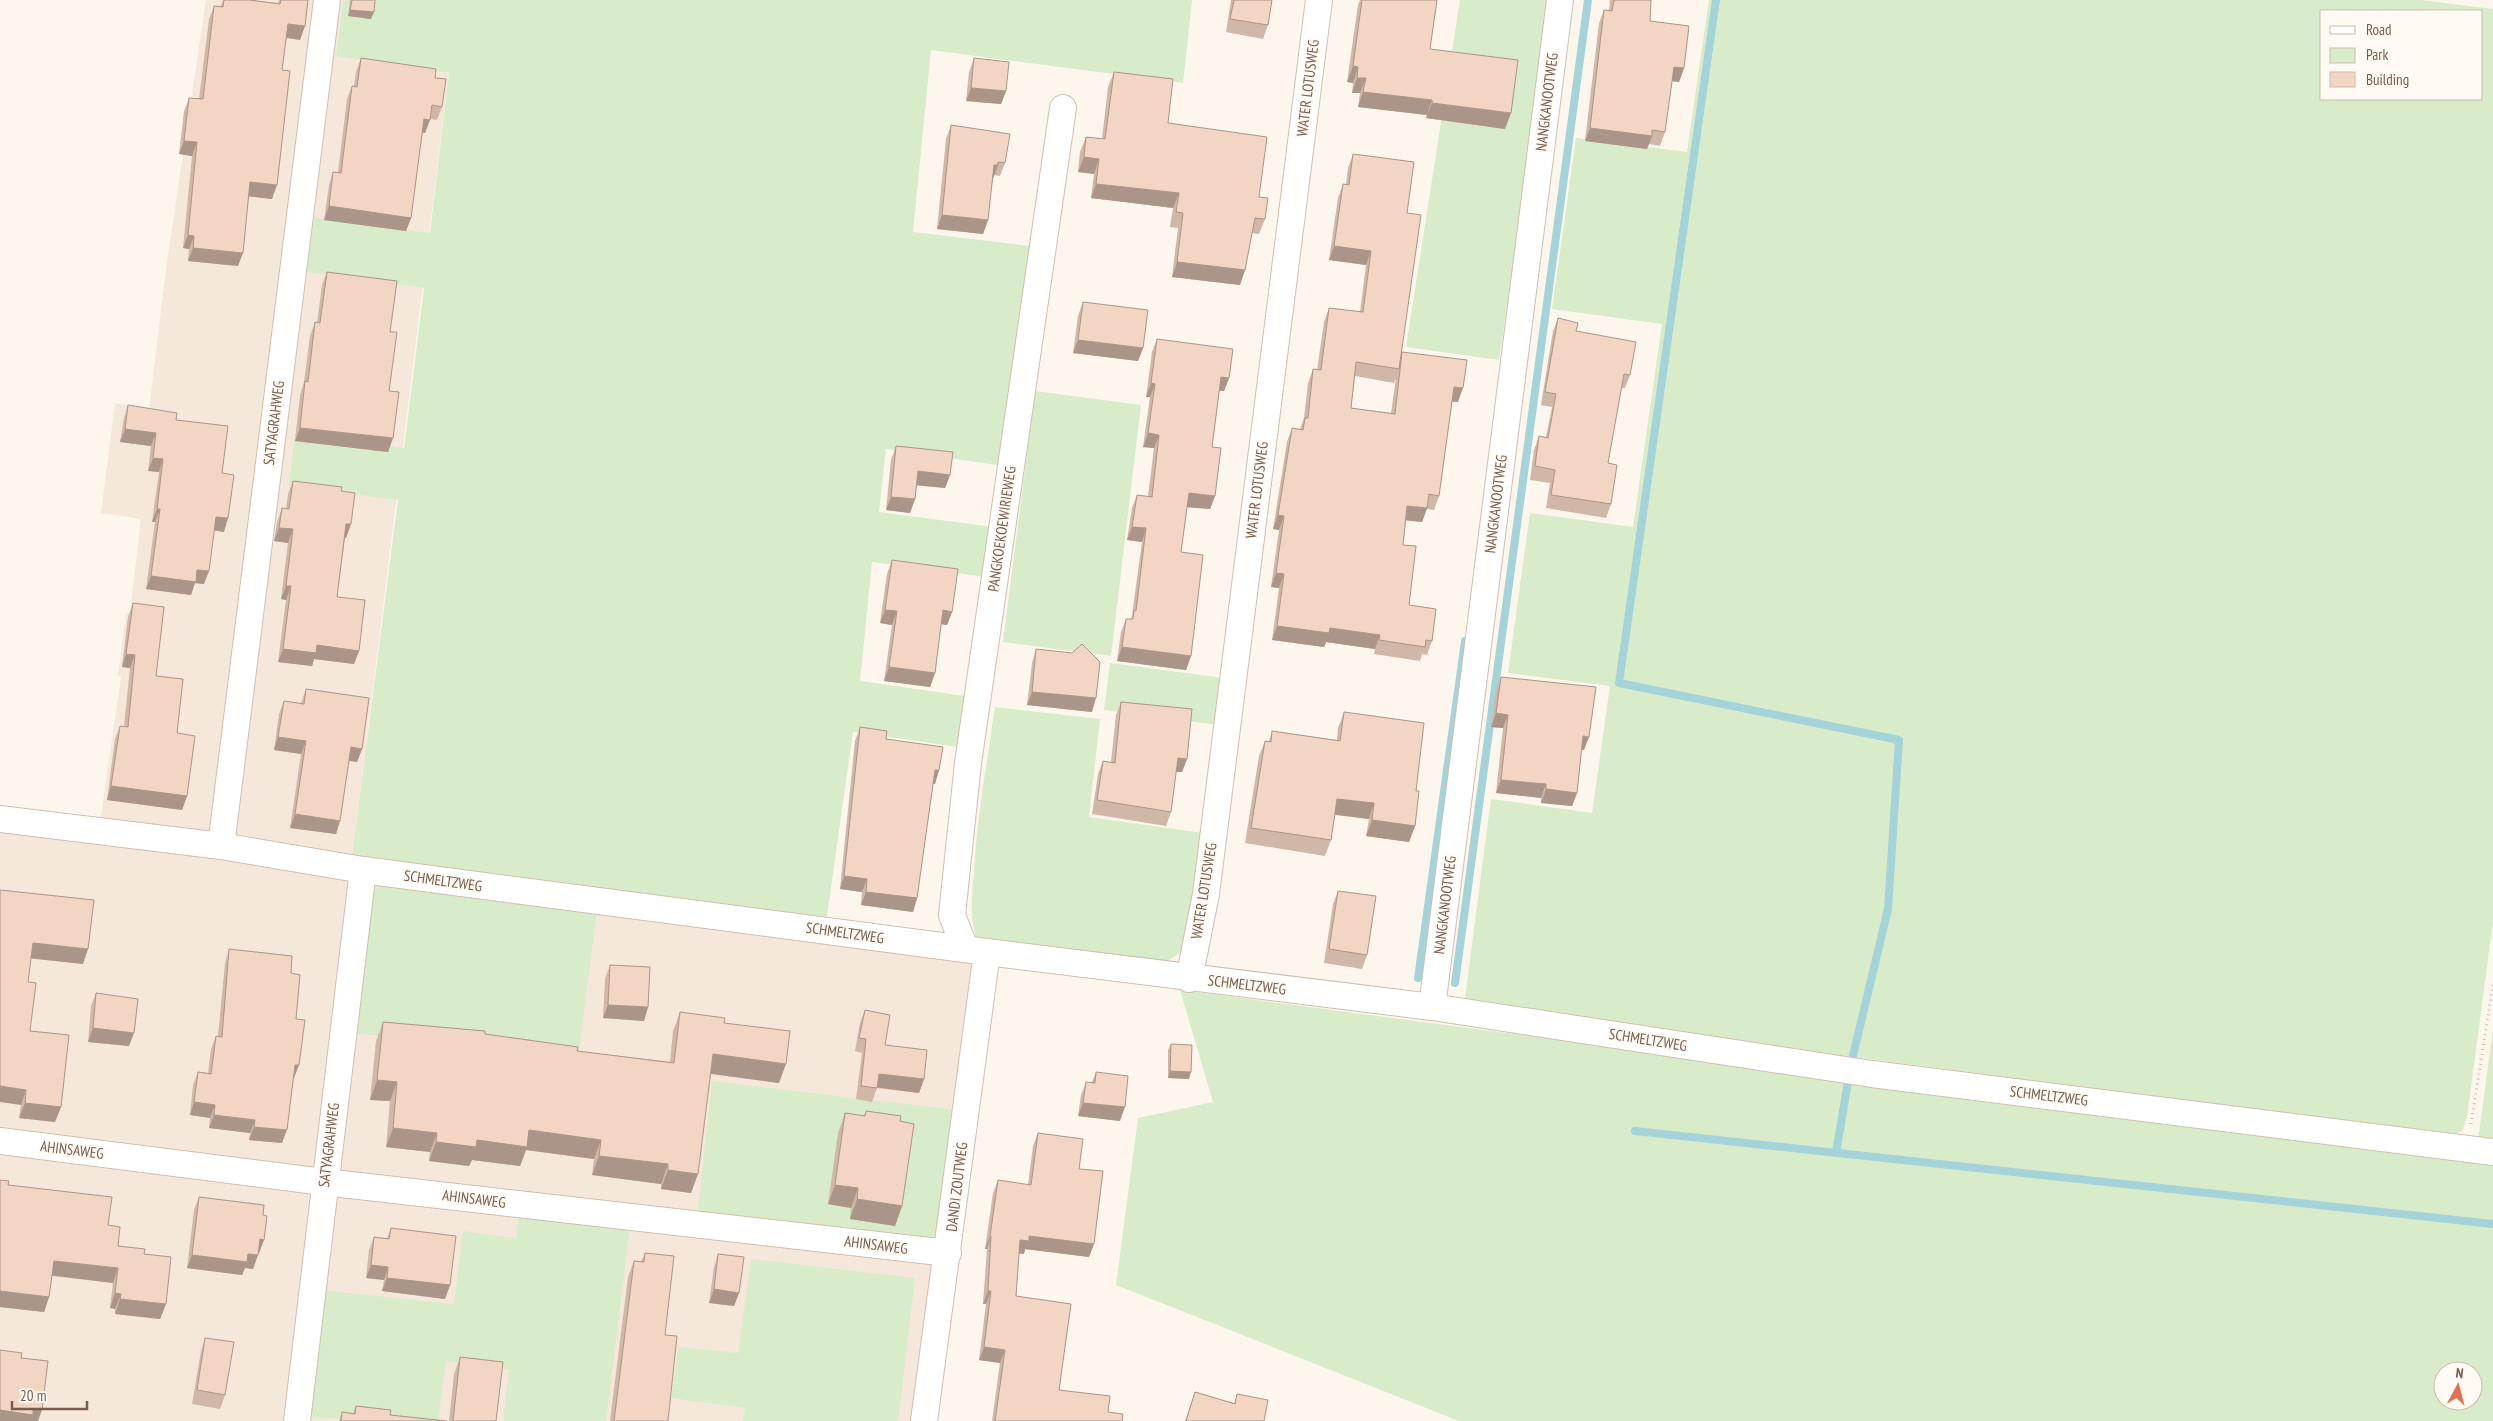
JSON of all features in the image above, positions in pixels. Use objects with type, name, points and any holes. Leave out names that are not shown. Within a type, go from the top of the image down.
[{"type":"street","name":"SATYAGRAHWEG","points":[[221,846],[328,0]]},
{"type":"street","name":"WATER LOTUSWEG","points":[[1189,978],[1206,894],[1319,0]]},
{"type":"street","name":"NANGKANOOTWEG","points":[[1432,1008],[1560,0]]},
{"type":"street","name":"PANGKOEKOEWIRIEWEG","points":[[976,951],[952,915],[968,763],[1063,108]]},
{"type":"street","name":"SCHMELTZWEG","points":[[0,819],[221,846],[363,870],[976,951],[1432,1008],[1872,1074],[2493,1152]]},
{"type":"street","name":"SATYAGRAHWEG","points":[[297,1421],[324,1182],[363,870]]},
{"type":"street","name":"DANDI ZOUTWEG","points":[[924,1421],[948,1253],[976,951]]},
{"type":"street","name":"AHINSAWEG","points":[[0,1141],[324,1182],[948,1253]]},
{"type":"path","points":[[2466,1148],[2493,984]]},
{"type":"shaded area","points":[[206,0],[343,0],[336,56],[449,73],[351,867],[987,952],[924,1421],[0,1421],[0,815],[100,823],[121,677],[118,676],[126,613],[130,613],[141,519],[101,513],[115,403],[149,409],[167,262]]},
{"type":"green space","points":[[343,0],[1192,0],[1183,83],[931,50],[913,232],[1038,247],[1011,467],[886,449],[879,512],[1001,528],[994,578],[872,562],[860,681],[979,698],[973,749],[853,732],[826,923],[352,857],[398,500],[289,486],[295,434],[404,448],[424,288],[306,272],[314,218],[430,233],[449,73],[336,56]]},
{"type":"green space","points":[[1460,0],[1551,0],[1499,360],[1406,347]]},
{"type":"green space","points":[[1709,0],[2421,0],[2493,9],[2493,922],[2467,1117],[2462,1131],[2451,1136],[1464,1005],[1491,799],[1592,813],[1610,686],[1508,673],[1530,513],[1633,527],[1662,324],[1552,309],[1576,138],[1687,152]]},
{"type":"green space","points":[[1035,391],[1141,405],[1111,656],[1003,642]]},
{"type":"green space","points":[[1110,663],[1224,678],[1218,725],[1104,710]]},
{"type":"green space","points":[[995,707],[1100,719],[1089,817],[1203,833],[1187,943],[1179,954],[1167,961],[977,941],[972,915],[972,889],[980,810]]},
{"type":"green space","points":[[383,883],[597,911],[578,1057],[353,1033],[374,890]]},
{"type":"green space","points":[[1180,990],[2493,1163],[2493,1421],[1459,1421],[1116,1285],[1138,1118],[1213,1102]]},
{"type":"green space","points":[[2493,1029],[2493,1142],[2478,1140]]},
{"type":"green space","points":[[712,1081],[956,1110],[941,1229],[935,1238],[927,1243],[697,1218]]},
{"type":"green space","points":[[519,1214],[630,1226],[606,1421],[503,1421],[509,1370],[446,1361],[438,1421],[360,1421],[307,1416],[321,1290],[454,1304],[463,1231],[516,1238]]},
{"type":"green space","points":[[751,1259],[915,1278],[898,1421],[743,1421],[745,1408],[671,1398],[679,1347],[738,1353]]},
{"type":"building","points":[[224,0],[249,0],[280,4],[281,0],[308,0],[305,26],[288,24],[282,70],[290,71],[277,185],[250,182],[243,253],[193,248],[194,236],[188,235],[197,142],[184,141],[189,98],[203,99],[214,6],[223,7]]},
{"type":"building","points":[[352,0],[375,0],[374,12],[350,10]]},
{"type":"building","points":[[1234,0],[1272,0],[1268,25],[1230,19]]},
{"type":"building","points":[[1362,0],[1437,0],[1430,49],[1518,60],[1511,113],[1432,103],[1432,100],[1363,92],[1366,78],[1357,78],[1358,67],[1353,66]]},
{"type":"building","points":[[1614,0],[1651,0],[1650,21],[1689,26],[1684,68],[1674,67],[1665,132],[1652,130],[1652,136],[1590,128],[1604,10],[1612,11]]},
{"type":"building","points":[[361,58],[436,69],[435,78],[446,79],[442,107],[432,105],[430,120],[424,119],[411,218],[329,206],[333,172],[341,173],[352,86],[357,87]]},
{"type":"building","points":[[974,58],[1009,62],[1006,91],[971,88]]},
{"type":"building","points":[[1114,72],[1173,79],[1168,123],[1267,137],[1259,197],[1268,198],[1265,219],[1255,218],[1245,270],[1177,262],[1183,213],[1176,212],[1179,193],[1096,184],[1099,159],[1084,157],[1086,137],[1105,139]]},
{"type":"building","points":[[951,125],[1010,134],[1005,163],[998,162],[998,165],[994,165],[988,220],[942,215]]},
{"type":"building","points":[[1353,154],[1414,162],[1407,213],[1421,215],[1399,369],[1356,362],[1351,408],[1395,414],[1402,352],[1467,360],[1463,388],[1454,387],[1439,496],[1429,494],[1427,508],[1407,506],[1403,545],[1416,546],[1409,605],[1436,609],[1432,641],[1426,640],[1425,647],[1379,640],[1380,635],[1330,628],[1329,633],[1277,626],[1284,574],[1276,573],[1284,516],[1278,515],[1292,428],[1303,430],[1305,418],[1308,418],[1313,369],[1321,370],[1329,308],[1363,312],[1371,251],[1334,246],[1343,184],[1349,185]]},
{"type":"building","points":[[327,272],[397,281],[390,332],[397,332],[389,391],[399,392],[393,438],[300,428],[305,381],[308,382],[315,322],[320,323]]},
{"type":"building","points":[[1083,302],[1148,310],[1143,348],[1078,340]]},
{"type":"building","points":[[1558,318],[1578,323],[1576,331],[1636,342],[1630,375],[1624,374],[1608,463],[1617,465],[1611,504],[1551,495],[1555,470],[1535,466],[1539,436],[1548,438],[1556,394],[1545,392]]},
{"type":"building","points":[[1157,339],[1233,349],[1229,378],[1221,377],[1212,447],[1221,448],[1215,496],[1189,493],[1181,552],[1203,555],[1191,656],[1122,647],[1126,619],[1133,619],[1134,610],[1136,611],[1146,528],[1132,527],[1137,495],[1152,497],[1159,435],[1148,433],[1155,384],[1151,383]]},
{"type":"building","points":[[128,405],[177,413],[176,420],[228,426],[222,473],[234,475],[228,518],[216,517],[209,571],[197,570],[196,582],[151,576],[160,509],[157,509],[163,459],[153,458],[156,433],[125,429]]},
{"type":"building","points":[[896,446],[953,452],[950,475],[918,471],[915,499],[891,497]]},
{"type":"building","points":[[293,481],[342,487],[341,491],[355,493],[351,524],[346,524],[337,597],[365,600],[359,651],[317,645],[316,653],[283,649],[291,586],[286,586],[293,529],[279,528],[282,508],[289,509]]},
{"type":"building","points":[[892,560],[958,569],[952,612],[943,610],[935,673],[889,667],[897,611],[885,610]]},
{"type":"building","points":[[133,603],[164,607],[156,676],[183,679],[177,733],[195,736],[187,796],[111,786],[120,726],[128,727],[135,655],[126,654]]},
{"type":"building","points":[[1082,644],[1100,662],[1096,698],[1032,692],[1036,649],[1072,653]]},
{"type":"building","points":[[1501,677],[1596,687],[1589,737],[1583,736],[1577,793],[1546,789],[1546,784],[1501,780],[1508,715],[1496,713]]},
{"type":"building","points":[[306,689],[369,698],[362,749],[351,747],[340,821],[295,814],[306,741],[278,737],[284,701],[304,704]]},
{"type":"building","points":[[1121,702],[1192,709],[1187,759],[1178,758],[1171,812],[1097,800],[1103,761],[1115,763]]},
{"type":"building","points":[[1344,712],[1424,723],[1416,791],[1419,791],[1415,826],[1372,820],[1374,803],[1337,799],[1331,840],[1251,828],[1265,741],[1271,742],[1272,731],[1340,741]]},
{"type":"building","points":[[860,727],[887,731],[886,739],[943,747],[939,770],[935,770],[917,898],[866,892],[867,879],[844,876]]},
{"type":"building","points":[[0,890],[94,900],[88,949],[33,943],[28,982],[36,983],[30,1031],[69,1035],[61,1107],[25,1103],[26,1090],[0,1086]]},
{"type":"building","points":[[1338,891],[1376,896],[1367,955],[1329,949]]},
{"type":"building","points":[[229,949],[292,956],[291,973],[300,975],[296,1019],[305,1020],[299,1065],[295,1065],[287,1130],[254,1127],[255,1120],[214,1115],[215,1105],[194,1102],[198,1072],[211,1074],[216,1036],[222,1037]]},
{"type":"building","points":[[610,965],[650,967],[648,1007],[608,1005]]},
{"type":"building","points":[[96,993],[138,999],[134,1033],[93,1028]]},
{"type":"building","points":[[865,1010],[890,1015],[885,1045],[927,1050],[924,1079],[879,1074],[877,1088],[861,1086],[866,1039],[859,1038]]},
{"type":"building","points":[[680,1012],[725,1018],[724,1023],[790,1031],[786,1064],[713,1054],[698,1174],[668,1170],[668,1164],[599,1156],[601,1140],[529,1130],[527,1147],[477,1140],[476,1147],[436,1142],[437,1133],[393,1128],[397,1082],[377,1080],[383,1022],[485,1031],[485,1034],[578,1047],[577,1051],[674,1063]]},
{"type":"building","points":[[1171,1044],[1192,1045],[1191,1072],[1170,1071]]},
{"type":"building","points":[[1096,1072],[1128,1076],[1125,1107],[1083,1103],[1086,1082],[1095,1083]]},
{"type":"building","points":[[866,1111],[901,1116],[900,1121],[914,1124],[902,1206],[857,1199],[858,1188],[835,1185],[845,1113],[865,1116]]},
{"type":"building","points":[[1038,1133],[1083,1139],[1079,1169],[1103,1171],[1094,1244],[1029,1236],[1029,1241],[1020,1240],[1016,1296],[1071,1304],[1059,1390],[1110,1396],[1108,1412],[1123,1414],[1122,1421],[995,1421],[1005,1350],[984,1347],[991,1291],[988,1291],[990,1236],[998,1180],[1031,1185]]},
{"type":"building","points":[[0,1180],[9,1181],[8,1185],[112,1197],[108,1225],[120,1227],[118,1246],[145,1249],[144,1254],[171,1257],[166,1304],[120,1299],[121,1294],[115,1293],[118,1268],[54,1261],[49,1297],[0,1291]]},
{"type":"building","points":[[199,1197],[264,1205],[263,1215],[267,1216],[264,1240],[260,1239],[258,1255],[248,1254],[247,1262],[192,1255]]},
{"type":"building","points":[[391,1228],[456,1236],[450,1285],[387,1278],[388,1267],[371,1265],[374,1237],[389,1239]]},
{"type":"building","points":[[645,1253],[674,1256],[665,1335],[677,1336],[668,1421],[614,1421],[634,1261],[644,1262]]},
{"type":"building","points":[[718,1254],[744,1257],[739,1293],[714,1289]]},
{"type":"building","points":[[205,1338],[234,1342],[225,1395],[197,1390]]},
{"type":"building","points":[[0,1350],[22,1353],[21,1358],[48,1361],[42,1410],[33,1409],[33,1415],[0,1410]]},
{"type":"building","points":[[460,1357],[503,1362],[496,1421],[453,1421]]},
{"type":"building","points":[[1195,1392],[1235,1404],[1237,1394],[1268,1400],[1264,1421],[1186,1421]]},
{"type":"building","points":[[356,1406],[391,1410],[390,1415],[447,1421],[341,1421],[342,1412],[355,1414]]},
{"type":"waterway","points":[[1455,983],[1588,0]]},
{"type":"waterway","points":[[1716,0],[1619,683],[1899,740],[1888,909],[1851,1064],[1836,1153]]},
{"type":"waterway","points":[[1418,978],[1465,641]]},
{"type":"waterway","points":[[1635,1131],[2493,1224]]}]
